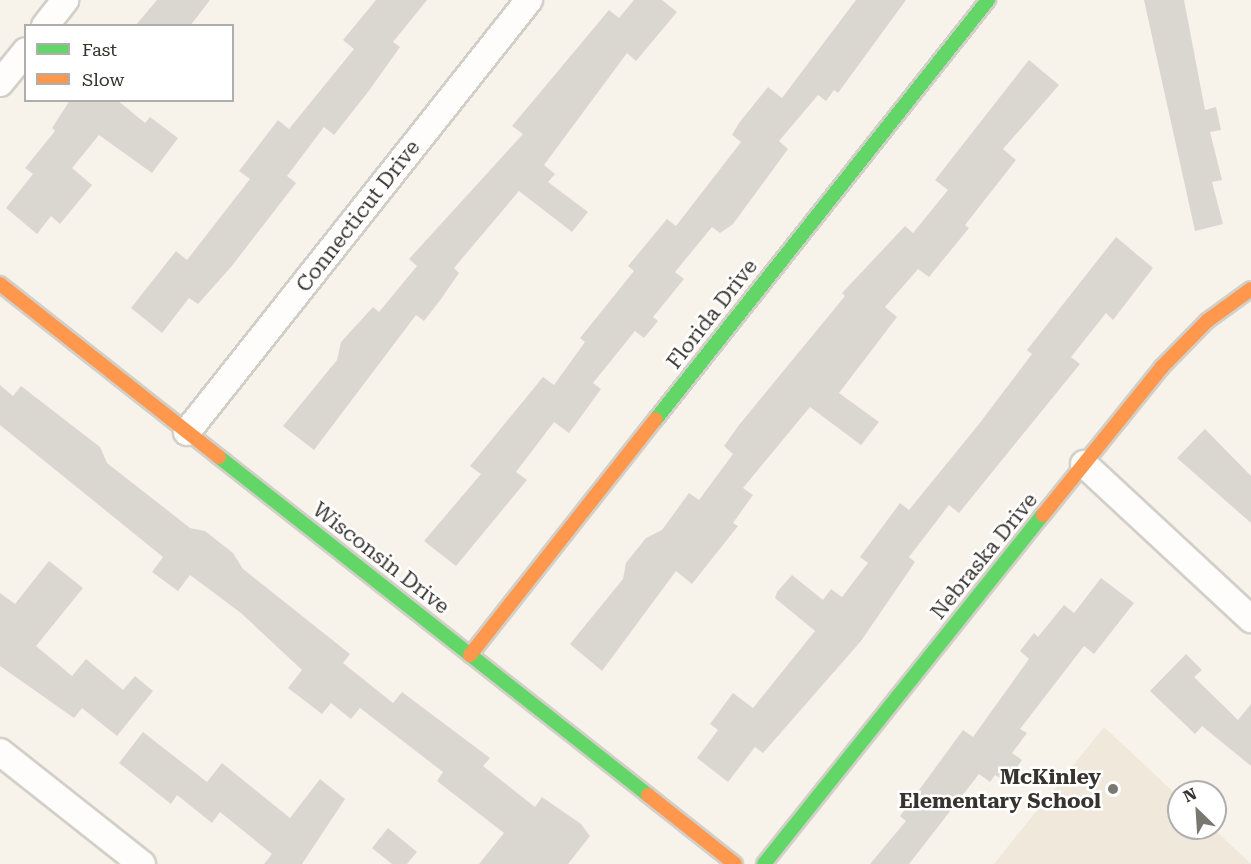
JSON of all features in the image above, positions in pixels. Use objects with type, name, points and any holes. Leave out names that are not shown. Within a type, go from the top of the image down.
[{"type":"street","points":[[47,24],[65,0]]},
{"type":"street","name":"Connecticut Drive","points":[[188,432],[529,0]]},
{"type":"street","name":"Florida Drive","points":[[470,655],[988,0]]},
{"type":"street","points":[[0,83],[24,53]]},
{"type":"street","name":"Wisconsin Drive","points":[[0,284],[735,864]]},
{"type":"street","name":"Nebraska Drive","points":[[764,864],[1161,368],[1206,321],[1251,289]]},
{"type":"street","points":[[1084,464],[1251,619]]},
{"type":"street","points":[[0,752],[142,864]]},
{"type":"shaded area","name":"McKinley Elementary School","points":[[1104,727],[1167,786],[1167,840],[1226,840],[1251,864],[994,864]]},
{"type":"building","points":[[157,0],[210,0],[192,24],[137,24]]},
{"type":"building","points":[[376,0],[427,0],[393,42],[400,47],[334,135],[324,127],[287,176],[296,183],[231,267],[198,304],[189,298],[162,333],[131,308],[176,251],[187,260],[250,179],[239,171],[278,120],[289,129],[354,49],[343,40]]},
{"type":"building","points":[[634,0],[662,0],[677,12],[636,61],[627,53],[544,165],[555,174],[548,182],[588,212],[572,232],[519,191],[454,268],[459,273],[424,321],[416,315],[314,450],[283,426],[337,360],[341,342],[373,307],[379,312],[417,266],[409,259],[523,134],[512,126],[609,10],[619,18]]},
{"type":"building","points":[[856,0],[906,0],[838,93],[834,90],[826,101],[818,95],[779,141],[788,149],[733,224],[720,233],[712,227],[675,272],[684,279],[653,317],[658,321],[644,338],[635,331],[593,383],[601,389],[569,433],[554,422],[516,472],[527,480],[456,566],[424,541],[481,474],[470,466],[543,377],[554,385],[585,342],[580,338],[634,271],[628,266],[667,219],[676,226],[741,142],[732,135],[739,123],[768,87],[782,98]]},
{"type":"building","points":[[1144,0],[1184,0],[1205,110],[1216,107],[1221,130],[1210,132],[1222,180],[1212,182],[1223,224],[1195,231]]},
{"type":"building","points":[[1029,60],[1059,85],[1003,149],[1016,160],[965,225],[969,228],[929,277],[918,269],[885,307],[897,317],[839,393],[879,422],[861,445],[810,407],[743,488],[753,495],[733,523],[738,526],[692,584],[676,571],[602,671],[570,644],[623,579],[626,563],[646,538],[662,530],[689,493],[699,500],[733,454],[724,446],[845,296],[842,293],[905,226],[913,233],[948,190],[935,180]]},
{"type":"building","points":[[69,102],[119,102],[145,123],[150,117],[178,138],[152,173],[99,135],[72,168],[92,185],[60,224],[51,216],[37,234],[6,208],[33,174],[25,168],[55,131],[52,128]]},
{"type":"building","points":[[1116,237],[1153,268],[1113,320],[1106,313],[1071,357],[1080,364],[959,513],[949,505],[909,557],[915,562],[861,641],[763,753],[755,747],[728,782],[697,758],[718,730],[710,724],[733,693],[753,708],[815,631],[775,598],[777,592],[792,575],[823,600],[831,589],[842,597],[868,563],[860,557],[900,503],[909,510],[979,424],[1032,354],[1027,350]]},
{"type":"building","points":[[0,385],[13,396],[21,386],[100,447],[107,463],[190,528],[205,531],[233,553],[243,569],[350,654],[343,663],[393,703],[402,692],[490,758],[483,766],[535,807],[542,797],[581,824],[590,836],[568,864],[479,864],[504,833],[437,781],[443,772],[360,708],[351,719],[331,703],[322,714],[288,688],[302,670],[241,613],[190,575],[178,591],[152,572],[163,557],[0,425]]},
{"type":"building","points":[[1205,429],[1251,476],[1251,523],[1177,458]]},
{"type":"building","points":[[49,561],[83,588],[36,646],[72,676],[86,659],[123,690],[135,676],[153,691],[117,736],[82,708],[74,718],[0,666],[0,593],[15,604]]},
{"type":"building","points":[[1101,578],[1134,603],[1094,654],[1084,646],[1020,729],[1027,733],[1012,753],[1022,760],[1006,782],[995,775],[990,782],[979,774],[909,864],[870,864],[906,821],[900,816],[963,730],[973,737],[1029,659],[1020,651],[1034,633],[1038,637],[1064,605],[1074,613]]},
{"type":"building","points":[[1186,654],[1202,670],[1194,677],[1238,720],[1251,704],[1251,766],[1202,726],[1195,734],[1150,691]]},
{"type":"building","points":[[143,732],[207,782],[222,763],[290,818],[320,779],[345,799],[302,864],[264,864],[272,854],[220,812],[212,823],[177,795],[171,804],[119,763]]},
{"type":"building","points":[[388,828],[417,852],[407,864],[392,864],[372,848]]},
{"type":"traffic: fast","points":[[656,419],[988,0]]},
{"type":"traffic: fast","points":[[219,457],[648,795]]},
{"type":"traffic: fast","points":[[764,864],[1043,515]]},
{"type":"traffic: slow","points":[[0,284],[219,457]]},
{"type":"traffic: slow","points":[[1043,515],[1161,368],[1207,321],[1251,289]]},
{"type":"traffic: slow","points":[[470,655],[656,419]]},
{"type":"traffic: slow","points":[[648,795],[735,864]]},
{"type":"place","name":"McKinley Elementary School","points":[[1113,789]]}]
